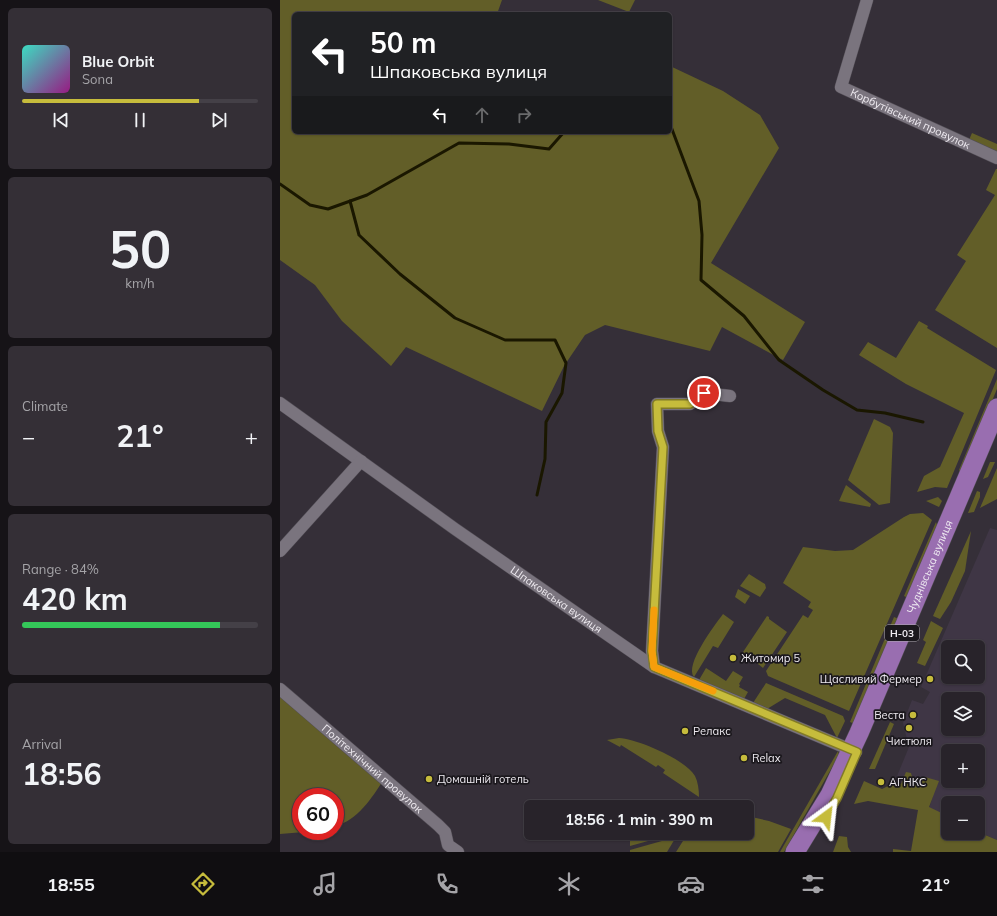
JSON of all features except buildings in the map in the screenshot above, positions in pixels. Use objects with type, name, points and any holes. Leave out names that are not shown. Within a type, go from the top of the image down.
[{"type":"main road","name":"Чуднівська вулиця","points":[[805,852],[835,802],[854,751],[997,408]]},
{"type":"main road","name":"Чуднівська вулиця","points":[[795,852],[830,795],[854,751],[997,425]]},
{"type":"street","name":"Корбутівський провулок","points":[[867,0],[841,87],[997,158]]},
{"type":"street","points":[[654,667],[652,651],[663,447],[658,431],[657,404],[690,404],[704,393],[730,396]]},
{"type":"street","name":"Шпаковська вулиця","points":[[280,403],[454,529],[654,667],[854,751]]},
{"type":"street","points":[[280,551],[361,461]]},
{"type":"street","name":"Політехнічний провулок","points":[[280,689],[438,825],[445,832],[448,845],[458,852]]},
{"type":"shaded area","points":[[280,0],[502,0],[498,12],[292,12],[292,134],[672,134],[672,67],[723,91],[760,115],[779,148],[711,263],[805,322],[783,360],[722,327],[710,351],[605,325],[585,335],[564,366],[542,411],[406,347],[391,366],[342,321],[315,285],[280,260]]},
{"type":"shaded area","points":[[598,0],[635,0],[629,12]]},
{"type":"shaded area","points":[[972,133],[997,144],[997,152],[969,140]]},
{"type":"shaded area","points":[[996,169],[997,348],[935,310],[966,261],[957,255],[995,195],[986,190]]},
{"type":"shaded area","points":[[919,321],[928,326],[927,328],[996,370],[947,488],[935,487],[917,492],[924,476],[940,467],[964,413],[906,384],[859,355],[868,342],[896,358]]},
{"type":"shaded area","points":[[997,379],[997,389],[961,474],[959,470]]},
{"type":"shaded area","points":[[874,419],[890,427],[893,433],[890,503],[879,505],[848,480]]},
{"type":"shaded area","points":[[990,462],[995,462],[988,477],[983,479]]},
{"type":"shaded area","points":[[997,468],[997,499],[980,508]]},
{"type":"shaded area","points":[[846,485],[871,504],[870,507],[839,501]]},
{"type":"shaded area","points":[[977,491],[980,492],[980,497],[974,512],[968,513]]},
{"type":"shaded area","points":[[938,497],[942,501],[939,507],[926,501]]},
{"type":"shaded area","points":[[923,513],[932,520],[849,711],[768,676],[766,671],[803,615],[808,618],[813,610],[808,607],[811,602],[783,583],[803,547],[835,551],[853,550],[904,517],[910,514]]},
{"type":"shaded area","points":[[936,522],[937,525],[908,598],[904,596]]},
{"type":"shaded area","points":[[990,528],[997,530],[997,840],[985,835],[985,796],[941,796],[941,813],[929,808],[933,796],[895,781],[909,747],[903,723],[912,700],[923,704],[930,692],[921,687],[941,641],[941,684],[985,684],[985,640],[941,640]]},
{"type":"shaded area","points":[[971,531],[965,571],[951,602],[940,619],[933,616]]},
{"type":"shaded area","points":[[749,574],[765,584],[766,588],[760,597],[740,586]]},
{"type":"shaded area","points":[[738,589],[750,596],[745,604],[735,597]]},
{"type":"shaded area","points":[[723,614],[734,622],[718,648],[713,646],[694,677],[692,671],[697,655]]},
{"type":"shaded area","points":[[767,616],[787,632],[763,668],[743,652]]},
{"type":"shaded area","points":[[894,617],[899,619],[855,724],[850,722]]},
{"type":"shaded area","points":[[931,621],[943,628],[925,666],[917,663],[926,642],[923,640]]},
{"type":"shaded area","points":[[706,668],[726,681],[733,671],[743,677],[739,687],[748,692],[744,699],[699,680]]},
{"type":"shaded area","points":[[766,683],[843,716],[845,721],[837,738],[825,715],[785,698],[767,709],[753,703]]},
{"type":"shaded area","points":[[280,689],[384,779],[363,808],[344,822],[344,788],[292,788],[292,833],[280,834]]},
{"type":"shaded area","points":[[890,722],[894,724],[875,769],[869,769]]},
{"type":"shaded area","points":[[619,738],[648,746],[681,763],[695,776],[699,797],[663,773],[665,770],[658,765],[656,767],[621,745],[620,747],[607,740]]},
{"type":"shaded area","points":[[838,751],[839,755],[784,852],[780,852]]},
{"type":"shaded area","points":[[906,772],[911,773],[912,777],[916,780],[921,780],[925,777],[939,781],[929,807],[941,813],[941,840],[985,840],[985,835],[997,840],[997,852],[893,852],[893,849],[911,851],[918,810],[868,801],[854,804],[864,781],[882,789],[896,782],[901,784]]},
{"type":"shaded area","points":[[754,818],[791,829],[778,852],[676,852],[684,840],[754,840]]},
{"type":"shaded area","points":[[839,836],[847,837],[848,847],[851,852],[833,852]]},
{"type":"shaded area","points":[[630,840],[652,840],[630,846]]},
{"type":"shaded area","points":[[665,840],[674,840],[667,852],[630,852],[630,850]]},
{"type":"waterway","points":[[672,129],[699,201],[702,235],[701,280],[744,316],[779,360],[823,390],[857,410],[885,413],[923,422]]},
{"type":"waterway","points":[[280,184],[310,205],[328,209],[367,195],[459,143],[509,144],[549,149],[562,134]]},
{"type":"waterway","points":[[350,201],[359,235],[400,274],[455,318],[505,340],[555,340],[566,363],[562,393],[546,422],[545,459],[537,495]]},
{"type":"slow traffic","points":[[654,610],[652,651],[654,667],[713,691]]},
{"type":"place","name":"Житомир 5","points":[[733,658]]},
{"type":"place","name":"Щасливий Фермер","points":[[930,679]]},
{"type":"place","name":"Веста","points":[[913,715]]},
{"type":"place","name":"Чистюля","points":[[909,728]]},
{"type":"place","name":"Релакс","points":[[685,731]]},
{"type":"place","name":"Relax","points":[[744,758]]},
{"type":"place","name":"Домашній готель","points":[[429,779]]},
{"type":"place","name":"АГНКС","points":[[881,782]]},
{"type":"route","points":[[704,393],[690,404],[657,404],[658,431],[663,447],[652,651],[654,667],[857,752],[837,798],[826,817]]}]
